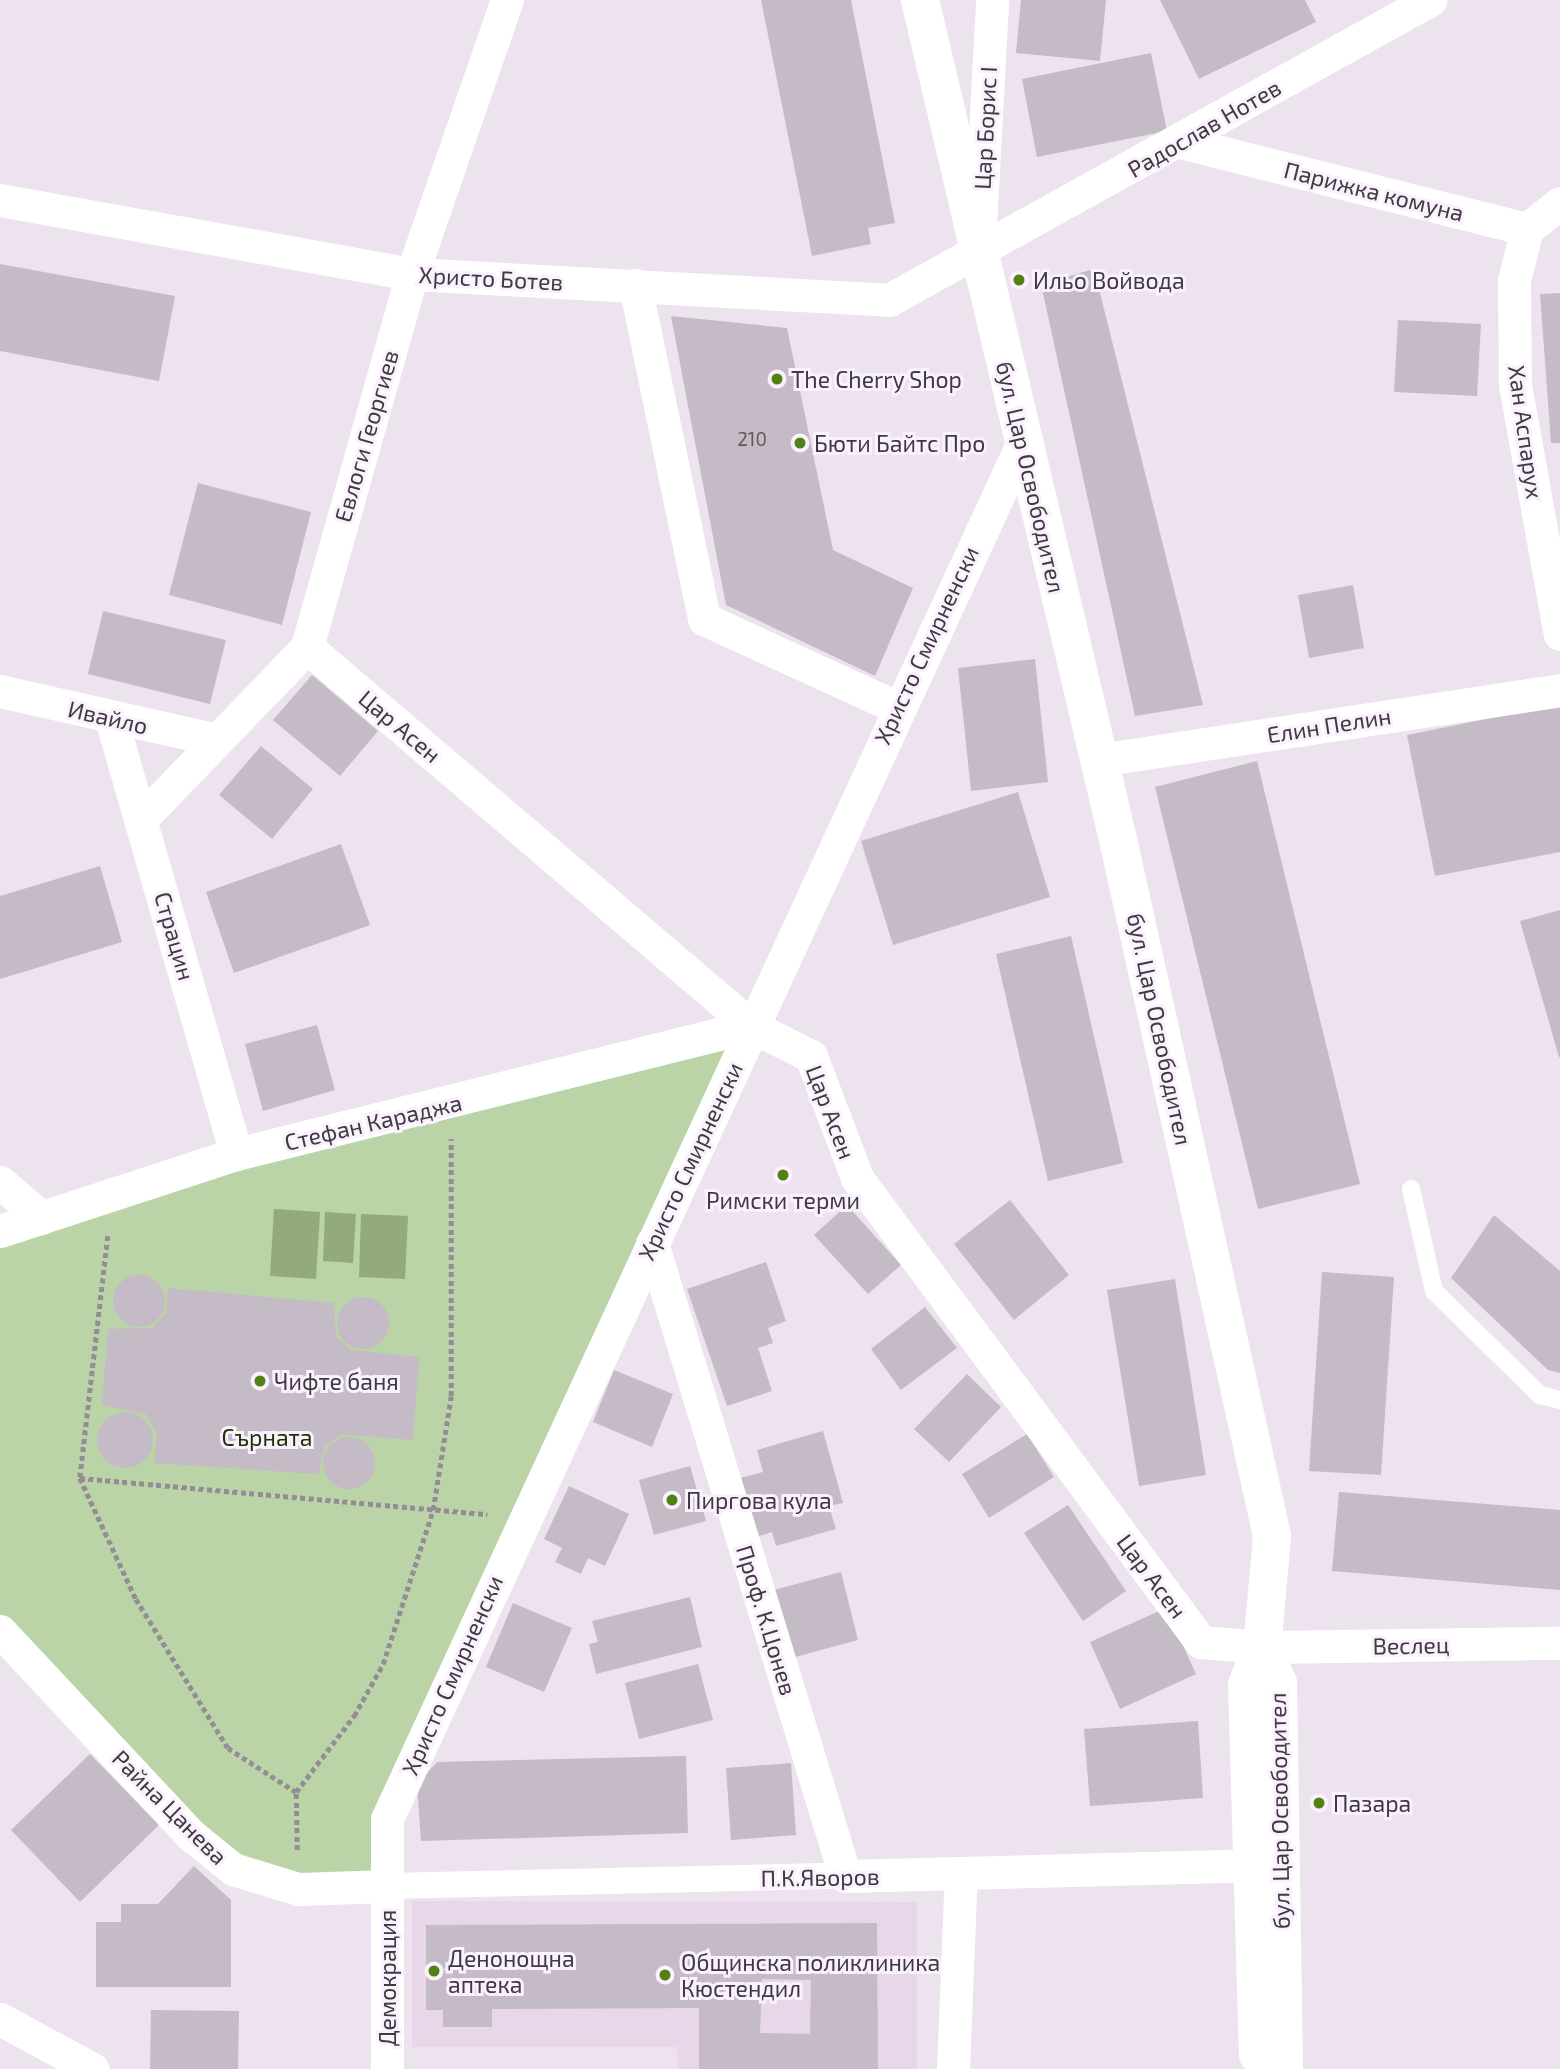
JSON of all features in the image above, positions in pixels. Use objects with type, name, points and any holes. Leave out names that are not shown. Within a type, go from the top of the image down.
[{"type":"main road","name":"бул. Цар Освободител","points":[[920,0],[1099,760],[1272,1536],[1262,1647],[1278,1683],[1284,2069]]},
{"type":"main road","points":[[1258,2069],[1247,1685],[1262,1647]]},
{"type":"street","name":"Евлоги Георгиев","points":[[142,818],[307,648],[412,274],[507,0]]},
{"type":"street","name":"Цар Борис I","points":[[978,255],[992,0]]},
{"type":"street","name":"Радослав Нотев","points":[[978,255],[1430,0]]},
{"type":"street","name":"Парижка комуна","points":[[1180,142],[1527,229]]},
{"type":"street","name":"Христо Ботев","points":[[0,200],[412,274],[889,299],[978,255]]},
{"type":"street","points":[[1527,229],[1560,204]]},
{"type":"street","name":"Хан Аспарух","points":[[1527,229],[1514,281],[1515,384],[1560,634]]},
{"type":"street","points":[[635,285],[704,619],[896,707]]},
{"type":"street","name":"Христо Смирненски","points":[[387,1886],[387,1819],[896,707],[1023,442]]},
{"type":"street","name":"Цар Асен","points":[[307,648],[751,1026],[811,1056],[857,1178],[1200,1642],[1262,1647]]},
{"type":"street","name":"Елин Пелин","points":[[1099,760],[1560,690]]},
{"type":"street","name":"Ивайло","points":[[0,691],[217,740]]},
{"type":"street","name":"Страцин","points":[[111,718],[142,818],[236,1154]]},
{"type":"street","name":"Стефан Караджа","points":[[0,1231],[236,1154],[451,1104],[751,1026]]},
{"type":"street","points":[[0,1182],[42,1218]]},
{"type":"street","name":"Проф. К.Цонев","points":[[652,1243],[845,1876]]},
{"type":"street","name":"Райна Цанева","points":[[0,1630],[191,1835],[233,1869],[298,1889],[387,1886]]},
{"type":"street","name":"Веслец","points":[[1262,1647],[1560,1643]]},
{"type":"street","name":"П.К.Яворов","points":[[387,1886],[1252,1866]]},
{"type":"street","points":[[953,2069],[961,1874]]},
{"type":"street","name":"Демокрация","points":[[387,1886],[387,2069]]},
{"type":"street","points":[[0,2019],[92,2069]]},
{"type":"lane","points":[[1411,1189],[1434,1291],[1540,1395],[1560,1400]]},
{"type":"path","points":[[298,1889],[296,1792],[354,1716],[383,1664],[433,1510],[451,1396],[451,1104]]},
{"type":"path","points":[[113,1194],[80,1478],[136,1599],[228,1748],[296,1792]]},
{"type":"path","points":[[80,1478],[523,1517]]},
{"type":"shaded area","points":[[274,1209],[320,1212],[316,1279],[270,1276]]},
{"type":"shaded area","points":[[325,1212],[356,1214],[353,1263],[323,1261]]},
{"type":"shaded area","points":[[361,1214],[408,1216],[405,1279],[359,1277]]},
{"type":"shaded area","name":"Общинска поликлиника Кюстендил","points":[[412,1901],[917,1902],[917,2069],[678,2069],[677,2047],[412,2047]]},
{"type":"green space","name":"Сърната","points":[[751,1026],[387,1819],[387,1886],[233,1869],[0,1631],[0,1235]]},
{"type":"building","points":[[761,0],[851,0],[895,223],[868,228],[871,244],[812,256]]},
{"type":"building","points":[[1021,0],[1106,0],[1100,61],[1016,53]]},
{"type":"building","points":[[1160,0],[1305,0],[1316,22],[1199,79]]},
{"type":"building","points":[[1151,53],[1167,131],[1037,157],[1022,79]]},
{"type":"building","points":[[0,264],[175,296],[159,381],[0,351]]},
{"type":"building","points":[[1094,269],[1203,705],[1135,716],[1041,284]]},
{"type":"building","points":[[1560,293],[1560,443],[1551,443],[1540,294]]},
{"type":"building","points":[[671,316],[787,328],[833,550],[913,588],[875,676],[726,605]]},
{"type":"building","points":[[1398,320],[1481,324],[1477,396],[1394,392]]},
{"type":"building","points":[[198,483],[311,512],[282,625],[169,595]]},
{"type":"building","points":[[1353,585],[1364,648],[1309,658],[1298,595]]},
{"type":"building","points":[[103,611],[226,640],[210,704],[88,674]]},
{"type":"building","points":[[1035,659],[1048,782],[971,791],[958,668]]},
{"type":"building","points":[[312,675],[378,731],[340,776],[273,720]]},
{"type":"building","points":[[1560,704],[1560,852],[1435,876],[1407,735]]},
{"type":"building","points":[[261,746],[313,789],[272,839],[219,795]]},
{"type":"building","points":[[1257,761],[1360,1184],[1258,1209],[1155,787]]},
{"type":"building","points":[[1018,792],[1050,897],[893,945],[861,841]]},
{"type":"building","points":[[341,844],[370,925],[234,973],[206,892]]},
{"type":"building","points":[[100,866],[122,942],[0,979],[0,896]]},
{"type":"building","points":[[1560,910],[1560,1057],[1559,1057],[1520,921]]},
{"type":"building","points":[[1071,936],[1123,1163],[1048,1181],[996,954]]},
{"type":"building","points":[[317,1025],[335,1090],[263,1111],[245,1044]]},
{"type":"building","points":[[1010,1200],[1069,1275],[1014,1320],[954,1244]]},
{"type":"building","points":[[847,1205],[901,1265],[868,1294],[814,1235]]},
{"type":"building","points":[[1494,1215],[1560,1271],[1560,1373],[1548,1370],[1451,1278]]},
{"type":"building","points":[[766,1262],[786,1321],[768,1328],[773,1343],[758,1348],[772,1391],[727,1406],[687,1289]]},
{"type":"building","points":[[1322,1272],[1394,1277],[1381,1475],[1309,1471]]},
{"type":"building","points":[[139,1275],[149,1277],[157,1283],[163,1291],[163,1311],[157,1319],[149,1325],[139,1327],[129,1325],[121,1319],[115,1311],[113,1301],[115,1291],[121,1283],[129,1277]]},
{"type":"building","points":[[1175,1279],[1206,1475],[1139,1486],[1107,1290]]},
{"type":"building","name":"Чифте баня","points":[[168,1288],[334,1303],[336,1336],[351,1350],[419,1357],[413,1440],[342,1434],[325,1446],[318,1474],[154,1463],[157,1433],[146,1414],[102,1405],[108,1329],[152,1328],[166,1313]]},
{"type":"building","points":[[363,1297],[382,1304],[389,1323],[382,1342],[363,1349],[344,1342],[337,1323],[344,1304]]},
{"type":"building","points":[[925,1307],[957,1348],[901,1390],[871,1349]]},
{"type":"building","points":[[614,1370],[673,1394],[652,1447],[593,1422]]},
{"type":"building","points":[[967,1374],[1001,1407],[949,1462],[914,1429]]},
{"type":"building","points":[[125,1412],[136,1414],[145,1420],[151,1429],[151,1451],[145,1460],[136,1466],[125,1468],[114,1466],[105,1460],[99,1451],[97,1440],[99,1429],[105,1420],[114,1414]]},
{"type":"building","points":[[823,1431],[843,1503],[829,1506],[836,1529],[776,1546],[772,1532],[756,1537],[740,1478],[763,1472],[757,1450]]},
{"type":"building","points":[[1027,1434],[1054,1477],[989,1518],[962,1474]]},
{"type":"building","points":[[349,1437],[368,1444],[375,1463],[368,1482],[349,1489],[330,1482],[323,1463],[330,1444]]},
{"type":"building","name":"Пиргова кула","points":[[690,1466],[706,1521],[654,1535],[639,1480]]},
{"type":"building","points":[[569,1486],[629,1514],[605,1566],[588,1558],[581,1574],[555,1562],[562,1548],[544,1539]]},
{"type":"building","points":[[1339,1492],[1560,1510],[1560,1590],[1332,1571]]},
{"type":"building","points":[[1068,1505],[1126,1591],[1083,1621],[1024,1533]]},
{"type":"building","points":[[841,1572],[858,1640],[788,1659],[770,1591]]},
{"type":"building","points":[[690,1597],[702,1647],[596,1674],[589,1644],[598,1642],[592,1621]]},
{"type":"building","points":[[513,1603],[572,1628],[544,1692],[486,1667]]},
{"type":"building","points":[[1166,1608],[1196,1674],[1120,1709],[1090,1642]]},
{"type":"building","points":[[698,1664],[713,1720],[639,1739],[625,1683]]},
{"type":"building","points":[[1198,1721],[1203,1798],[1090,1806],[1084,1729]]},
{"type":"building","points":[[90,1754],[159,1825],[80,1902],[11,1830]]},
{"type":"building","points":[[686,1756],[688,1833],[421,1841],[417,1784],[437,1762]]},
{"type":"building","points":[[791,1763],[796,1835],[731,1840],[726,1768]]},
{"type":"building","points":[[194,1866],[231,1900],[231,1987],[96,1987],[96,1922],[121,1922],[121,1904],[158,1904]]},
{"type":"building","points":[[877,1923],[878,2069],[699,2069],[699,2008],[492,2009],[492,2027],[443,2027],[443,2010],[426,2010],[426,1925]],"holes":[[[762,1979],[811,1980],[810,2034],[760,2033]]]},
{"type":"building","points":[[151,2010],[239,2011],[238,2069],[150,2069]]},
{"type":"place","name":"Ильо Войвода","points":[[1019,280]]},
{"type":"place","name":"The Cherry Shop","points":[[777,379]]},
{"type":"place","name":"Бюти Байтс Про","points":[[800,443]]},
{"type":"place","name":"Римски терми","points":[[783,1175]]},
{"type":"place","name":"Чифте баня","points":[[260,1381]]},
{"type":"place","name":"Пиргова кула","points":[[672,1500]]},
{"type":"place","name":"Пазара","points":[[1319,1803]]},
{"type":"place","name":"Денонощна аптека","points":[[434,1971]]},
{"type":"place","name":"Общинска поликлиника Кюстендил","points":[[665,1975]]}]
